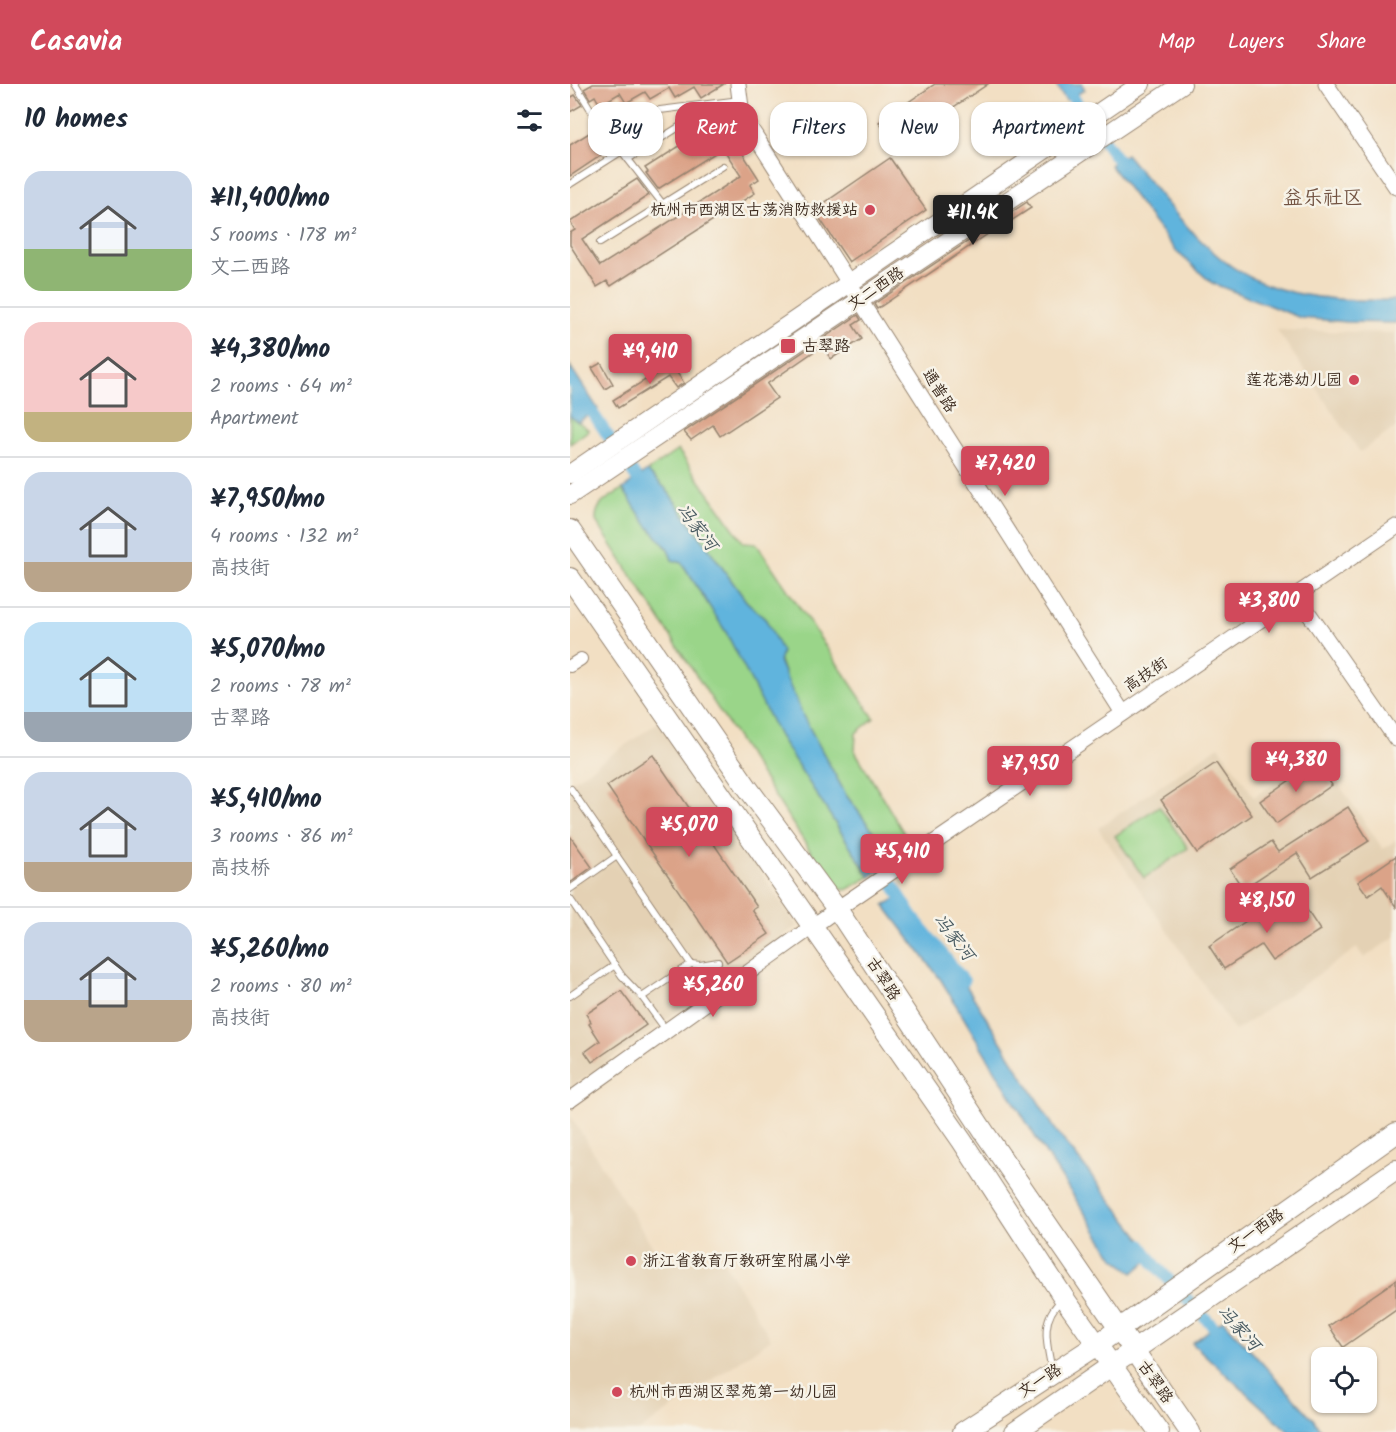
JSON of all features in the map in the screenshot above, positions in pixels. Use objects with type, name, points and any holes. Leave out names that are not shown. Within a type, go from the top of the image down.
[{"type":"main road","name":"文二西路","points":[[570,495],[595,468],[855,292],[1056,143],[1142,84]]},
{"type":"main road","name":"文二西路","points":[[855,292],[1067,162],[1182,84]]},
{"type":"main road","name":"文二西路","points":[[570,474],[595,468]]},
{"type":"main road","name":"古翠路","points":[[570,530],[747,787],[837,909],[1117,1329],[1190,1432]]},
{"type":"main road","name":"古翠路","points":[[570,578],[962,1141],[1064,1298],[1159,1432]]},
{"type":"main road","name":"文一西路","points":[[1117,1329],[1396,1133]]},
{"type":"main road","name":"文一西路","points":[[1133,1351],[1396,1170]]},
{"type":"main road","name":"文一路","points":[[963,1432],[1098,1344],[1117,1329]]},
{"type":"main road","name":"文一路","points":[[1015,1432],[1113,1367],[1133,1351]]},
{"type":"street","points":[[1326,84],[1396,187]]},
{"type":"street","name":"通普路","points":[[739,92],[742,115],[1123,713]]},
{"type":"street","name":"高技街","points":[[837,909],[1396,527]]},
{"type":"street","points":[[1296,595],[1396,739]]},
{"type":"street","points":[[570,666],[581,659]]},
{"type":"street","points":[[570,1100],[837,909]]},
{"type":"lane","points":[[575,84],[588,105]]},
{"type":"lane","points":[[719,102],[739,92]]},
{"type":"lane","points":[[628,159],[675,129]]},
{"type":"lane","points":[[570,184],[614,156]]},
{"type":"lane","points":[[626,156],[662,204]]},
{"type":"lane","points":[[600,243],[723,166]]},
{"type":"lane","points":[[571,789],[691,964]]},
{"type":"lane","points":[[570,889],[617,856]]},
{"type":"lane","points":[[570,899],[615,965],[642,996],[667,1031]]},
{"type":"lane","points":[[642,996],[691,964],[718,962]]},
{"type":"lane","points":[[570,996],[615,965]]},
{"type":"lane","points":[[1052,1372],[1046,1328],[1050,1312],[1064,1298]]},
{"type":"shaded area","name":"莲花港幼儿园","points":[[1277,330],[1396,333],[1396,427],[1360,452]]},
{"type":"shaded area","points":[[659,722],[797,926],[570,1088],[570,783]]},
{"type":"shaded area","points":[[1219,746],[1254,797],[1318,754],[1383,849],[1396,840],[1396,936],[1364,958],[1357,948],[1235,1031],[1098,828]]},
{"type":"shaded area","name":"浙江省教育厅教研室附属小学","points":[[570,1115],[661,1260],[723,1261],[771,1339],[638,1432],[570,1432]]},
{"type":"green space","points":[[570,416],[589,430],[570,444]]},
{"type":"green space","points":[[678,450],[743,542],[756,543],[874,718],[856,733],[855,751],[912,847],[893,858],[846,795],[803,716],[788,684],[766,620],[746,601],[666,489],[647,471]]},
{"type":"green space","points":[[623,489],[646,523],[668,549],[672,560],[682,563],[726,632],[779,736],[870,877],[846,890],[833,886],[596,521],[600,505]]},
{"type":"green space","points":[[1159,806],[1188,848],[1144,878],[1115,836]]},
{"type":"water","points":[[1055,84],[1082,84],[1085,90],[1066,100]]},
{"type":"water","points":[[1126,154],[1193,233],[1237,270],[1258,281],[1302,294],[1349,300],[1396,300],[1396,323],[1301,318],[1212,283],[1176,251],[1110,165]]},
{"type":"water","points":[[570,366],[598,409],[578,422],[570,416]]},
{"type":"water","points":[[647,471],[666,489],[746,601],[766,620],[782,652],[779,661],[803,716],[846,795],[893,858],[870,877],[779,736],[726,632],[682,563],[672,560],[668,549],[646,524],[623,489]]},
{"type":"water","points":[[901,896],[913,916],[956,969],[1057,1132],[1154,1255],[1133,1273],[1114,1258],[1039,1143],[941,980],[884,905]]},
{"type":"water","points":[[1223,1320],[1314,1420],[1322,1432],[1289,1432],[1192,1343]]},
{"type":"building","points":[[593,84],[724,84],[701,98],[694,87],[675,98],[669,88],[650,99],[645,92],[628,102],[620,93],[605,102],[598,102],[595,96],[590,99],[584,89]]},
{"type":"building","points":[[935,84],[988,84],[959,103],[908,102]]},
{"type":"building","points":[[575,95],[582,105],[570,112],[570,98]]},
{"type":"building","points":[[588,134],[588,156],[600,156],[570,176],[570,145]]},
{"type":"building","points":[[675,149],[675,156],[710,156],[658,189],[645,168]]},
{"type":"building","points":[[728,156],[744,156],[759,179],[750,185],[755,193],[611,286],[607,281],[597,287],[570,245],[570,233],[575,230],[570,222],[637,179],[649,195],[582,239],[600,266],[741,176]]},
{"type":"building","name":"杭州市西湖区古荡消防救援站","points":[[890,158],[926,210],[849,262],[814,210]]},
{"type":"building","points":[[1027,202],[1031,208],[1011,221],[1010,219],[877,309],[874,304]]},
{"type":"building","points":[[858,315],[861,320],[853,325],[862,339],[831,359],[822,346],[767,384],[777,398],[720,436],[713,425],[691,440],[684,432]]},
{"type":"building","points":[[601,363],[613,384],[605,389],[592,368]]},
{"type":"building","points":[[671,364],[684,383],[676,388],[668,377],[618,408],[613,400]]},
{"type":"building","points":[[653,755],[757,907],[752,910],[769,934],[727,962],[607,786]]},
{"type":"building","points":[[1316,762],[1332,785],[1276,824],[1260,801]]},
{"type":"building","points":[[1216,763],[1252,815],[1197,853],[1161,800]]},
{"type":"building","points":[[1348,807],[1369,841],[1312,877],[1297,853],[1243,889],[1230,869],[1271,842],[1278,852]]},
{"type":"building","points":[[570,836],[592,867],[570,883]]},
{"type":"building","points":[[1396,856],[1396,907],[1382,886],[1368,896],[1358,882]]},
{"type":"building","points":[[1299,898],[1320,930],[1272,961],[1261,945],[1224,969],[1209,946],[1267,907],[1272,915]]},
{"type":"building","points":[[621,991],[646,1025],[592,1062],[585,1052],[600,1041],[589,1024],[591,1022],[586,1014]]},
{"type":"building","points":[[1396,1280],[1396,1310],[1343,1347],[1329,1326]]},
{"type":"waterway","points":[[1063,84],[1125,170]]},
{"type":"waterway","name":"冯家河","points":[[570,379],[645,491]]},
{"type":"waterway","name":"冯家河","points":[[874,853],[912,916],[964,981]]},
{"type":"waterway","name":"冯家河","points":[[1141,1245],[1156,1266],[1225,1339]]},
{"type":"place","name":"杭州市西湖区古荡消防救援站","points":[[870,210]]},
{"type":"place","name":"古翠路","points":[[788,346]]},
{"type":"place","name":"莲花港幼儿园","points":[[1354,380]]},
{"type":"place","name":"浙江省教育厅教研室附属小学","points":[[631,1261]]},
{"type":"place","name":"杭州市西湖区翠苑第一幼儿园","points":[[617,1392]]},
{"type":"district","name":"益乐社区","points":[[1323,199]]}]
